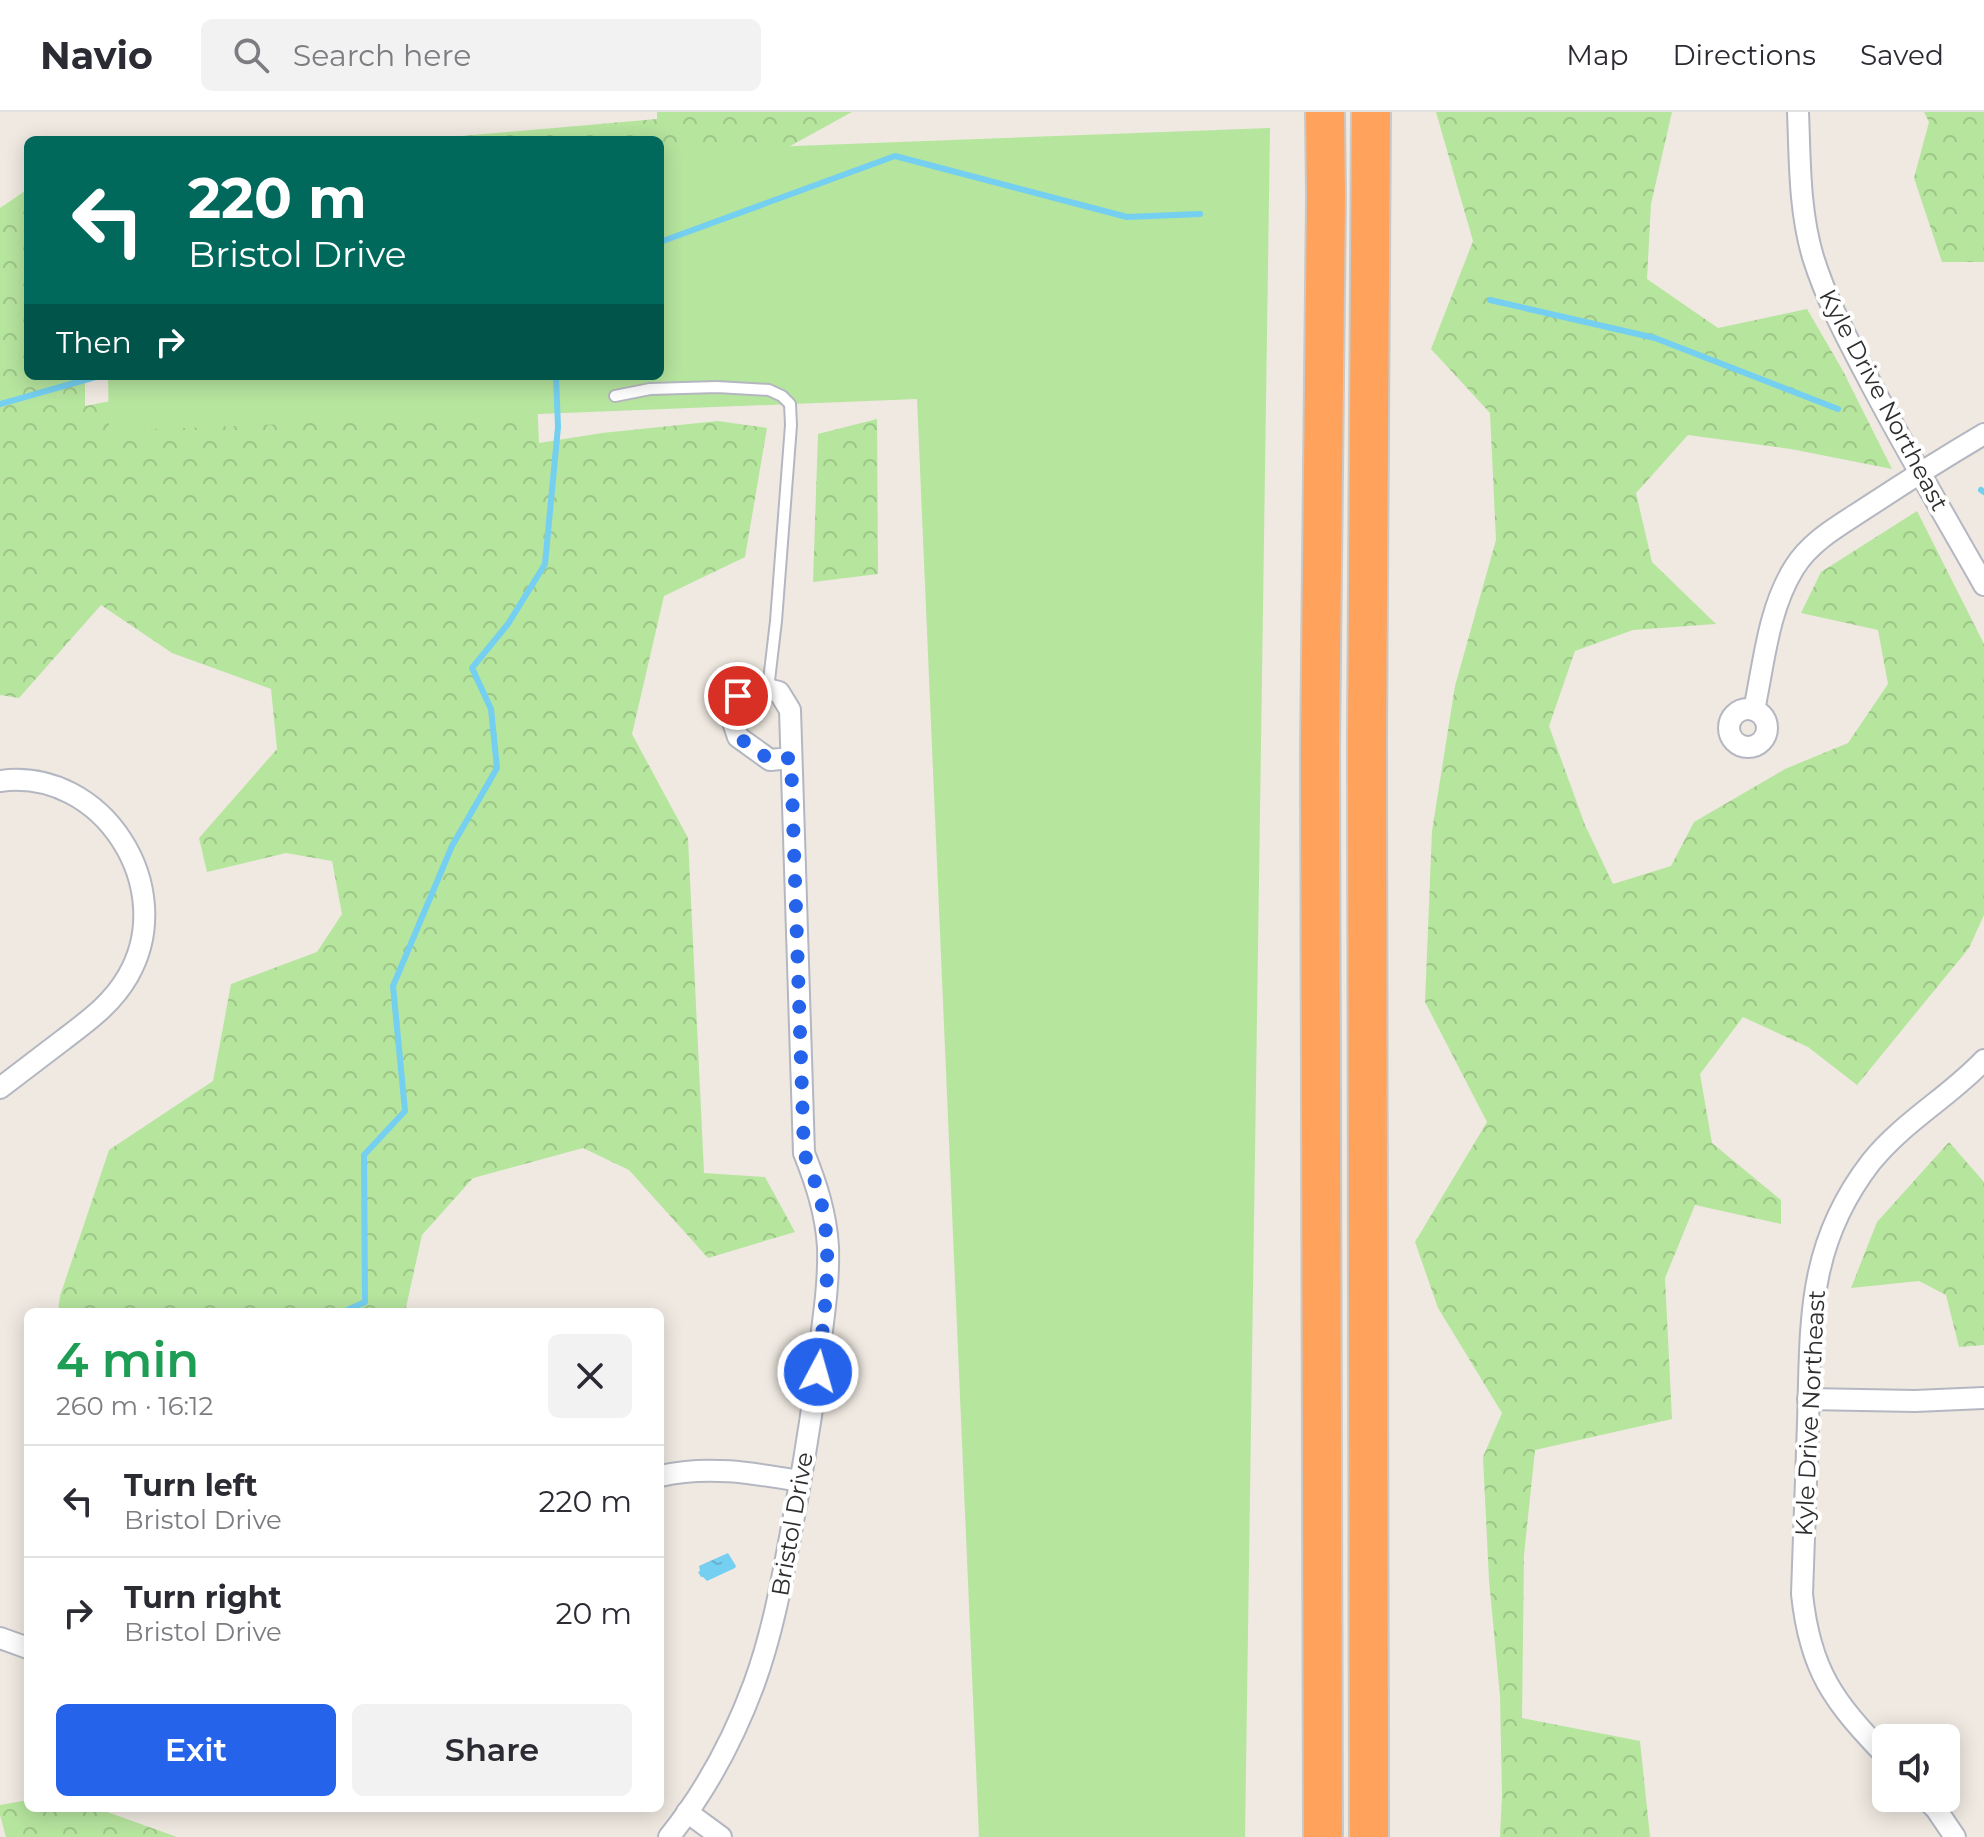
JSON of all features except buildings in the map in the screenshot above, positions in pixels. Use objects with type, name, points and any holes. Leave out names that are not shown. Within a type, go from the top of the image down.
[{"type":"highway","points":[[1323,1837],[1320,750],[1325,112]]},
{"type":"highway","points":[[1369,1837],[1367,725],[1371,112]]},
{"type":"street","name":"Kyle Drive Northeast","points":[[1798,112],[1804,220],[1812,255],[1833,311],[1984,585]]},
{"type":"street","points":[[1754,710],[1774,612],[1793,570],[1806,552],[1823,537],[1984,434]]},
{"type":"street","points":[[768,689],[756,686],[738,696],[731,716],[738,737],[770,760],[791,758]]},
{"type":"street","name":"Bristol Drive","points":[[669,1837],[701,1792],[730,1740],[766,1649],[778,1603],[800,1481],[825,1311],[828,1248],[822,1204],[804,1153],[790,710],[779,692],[768,689]]},
{"type":"street","points":[[0,781],[33,782],[55,787],[77,797],[99,813],[130,853],[140,879],[144,925],[130,973],[102,1010],[0,1088]]},
{"type":"street","name":"Kyle Drive Northeast","points":[[1872,1741],[1841,1707],[1824,1680],[1812,1652],[1805,1622],[1802,1594],[1811,1322],[1815,1288],[1823,1252],[1854,1186],[1896,1135],[1984,1060]]},
{"type":"street","points":[[1808,1399],[1961,1401],[1984,1398]]},
{"type":"street","points":[[664,1475],[703,1470],[740,1471],[800,1481]]},
{"type":"street","points":[[0,1638],[24,1647]]},
{"type":"street","points":[[687,1812],[721,1837]]},
{"type":"street","points":[[1938,1812],[1955,1837]]},
{"type":"lane","points":[[615,396],[650,389],[730,388],[769,390],[790,404],[776,621],[768,689]]},
{"type":"green space","points":[[657,112],[852,112],[719,185],[664,206],[664,136],[461,136],[657,119]]},
{"type":"green space","points":[[1436,112],[1672,112],[1651,204],[1647,279],[1718,328],[1807,309],[1843,371],[1892,469],[1791,449],[1688,435],[1636,493],[1652,562],[1716,624],[1633,630],[1575,651],[1549,726],[1585,825],[1613,884],[1671,866],[1694,822],[1785,769],[1848,743],[1888,684],[1878,630],[1801,613],[1821,572],[1917,511],[1984,644],[1984,915],[1969,948],[1857,1085],[1808,1047],[1743,1017],[1700,1074],[1712,1143],[1781,1200],[1781,1224],[1695,1205],[1665,1278],[1672,1419],[1535,1450],[1524,1555],[1522,1718],[1640,1741],[1650,1837],[1500,1837],[1500,1696],[1489,1580],[1483,1457],[1502,1413],[1438,1308],[1415,1242],[1487,1122],[1425,1002],[1432,831],[1455,686],[1496,540],[1490,413],[1431,349],[1473,241]]},
{"type":"green space","points":[[1924,112],[1984,112],[1984,262],[1942,262],[1914,178],[1929,122]]},
{"type":"green space","points":[[1270,128],[1245,1837],[979,1837],[917,399],[109,431],[108,380],[664,380],[664,151]]},
{"type":"green space","points":[[24,192],[24,380],[85,380],[85,406],[218,380],[536,380],[539,443],[718,421],[767,428],[745,557],[664,596],[632,734],[688,838],[704,1173],[765,1177],[795,1232],[708,1258],[629,1170],[583,1148],[473,1178],[422,1235],[406,1308],[58,1308],[109,1150],[213,1081],[231,984],[317,952],[342,914],[332,861],[286,853],[207,872],[199,838],[277,749],[271,689],[172,653],[101,605],[19,698],[0,695],[0,208]]},
{"type":"green space","points":[[877,419],[878,574],[813,582],[818,434]]},
{"type":"green space","points":[[1949,1142],[1984,1182],[1984,1345],[1959,1347],[1946,1295],[1919,1281],[1851,1288],[1877,1222]]},
{"type":"green space","points":[[24,1801],[24,1812],[107,1812],[177,1837],[6,1837],[0,1805]]},
{"type":"water","points":[[728,1553],[735,1568],[707,1581],[701,1577],[699,1566]]},
{"type":"waterway","points":[[664,241],[895,156],[1127,217],[1200,214]]},
{"type":"waterway","points":[[1490,300],[1655,338],[1838,409]]},
{"type":"waterway","points":[[0,404],[85,380]]},
{"type":"waterway","points":[[352,1308],[365,1302],[364,1155],[405,1111],[393,986],[452,846],[497,768],[491,709],[472,668],[508,624],[545,564],[558,427],[556,380]]},
{"type":"route","points":[[738,696],[731,716],[738,737],[770,760],[791,758],[804,1153],[816,1183],[828,1248],[818,1372]]}]
